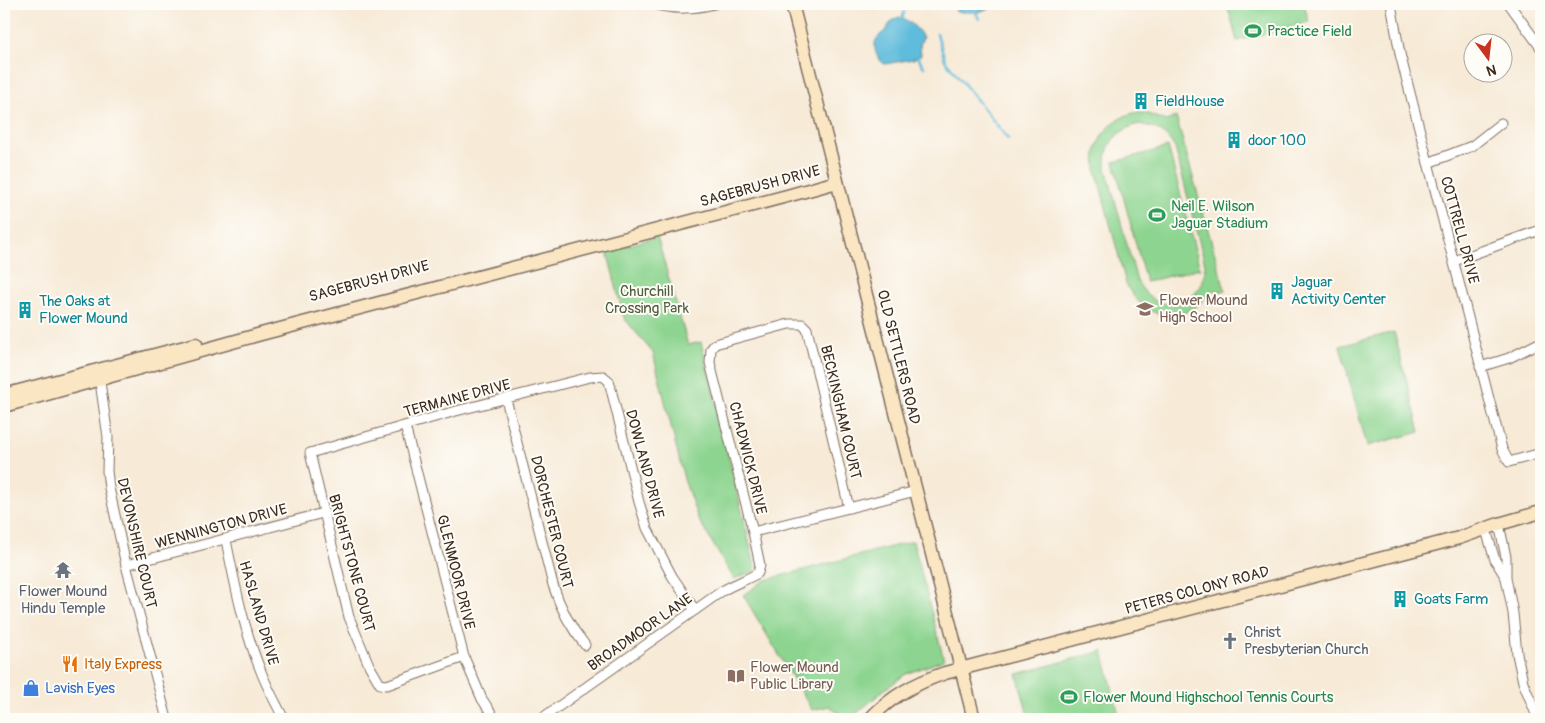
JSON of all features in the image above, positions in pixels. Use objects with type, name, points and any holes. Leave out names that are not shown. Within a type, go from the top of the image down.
[{"type":"street","points":[[654,4],[680,8],[708,5]]},
{"type":"street","name":"OLD SETTLERS ROAD","points":[[792,4],[974,719]]},
{"type":"street","name":"COTTRELL DRIVE","points":[[1391,4],[1400,54],[1502,449],[1509,462],[1541,453]]},
{"type":"street","points":[[1509,4],[1541,48]]},
{"type":"street","points":[[1428,163],[1472,146],[1501,123]]},
{"type":"street","name":"SAGEBRUSH DRIVE","points":[[4,406],[99,375],[539,258],[816,180],[837,182]]},
{"type":"street","points":[[1454,260],[1488,250],[1513,238],[1541,230]]},
{"type":"street","name":"BECKINGHAM COURT","points":[[711,350],[715,344],[789,324],[802,324],[807,329],[849,508]]},
{"type":"street","points":[[1480,367],[1509,358],[1541,342]]},
{"type":"street","name":"CHADWICK DRIVE","points":[[711,350],[709,356],[710,363],[753,532],[760,565],[758,573]]},
{"type":"street","name":"SAGEBRUSH DRIVE","points":[[4,395],[48,384],[99,375]]},
{"type":"street","name":"DEVONSHIRE COURT","points":[[99,375],[108,437],[106,471],[109,488],[126,565],[167,719]]},
{"type":"street","name":"TERMAINE DRIVE","points":[[318,451],[506,399],[590,377],[603,376]]},
{"type":"street","name":"DOWLAND DRIVE","points":[[603,376],[609,381],[647,528],[672,576],[695,610]]},
{"type":"street","points":[[18,402],[20,395],[48,384]]},
{"type":"street","name":"DORCHESTER COURT","points":[[506,399],[559,604],[573,630],[584,645]]},
{"type":"street","name":"GLENMOOR DRIVE","points":[[405,426],[464,657],[482,699],[495,719]]},
{"type":"street","name":"BRIGHTSTONE COURT","points":[[318,451],[310,453],[349,617],[369,665],[380,684],[387,685],[464,657]]},
{"type":"street","points":[[753,532],[916,491]]},
{"type":"street","name":"PETERS COLONY ROAD","points":[[870,719],[886,704],[913,686],[945,673],[1324,574],[1486,530],[1498,524],[1541,512]]},
{"type":"street","name":"WENNINGTON DRIVE","points":[[126,565],[323,514]]},
{"type":"street","points":[[1498,524],[1506,557],[1506,578],[1513,613],[1517,654],[1523,682],[1538,719]]},
{"type":"street","points":[[1486,530],[1495,560],[1506,578]]},
{"type":"street","name":"HASLAND DRIVE","points":[[226,540],[244,622],[253,650],[284,719]]},
{"type":"street","name":"BROADMOOR LANE","points":[[542,719],[729,587],[758,573]]},
{"type":"green space","name":"Practice Field","points":[[1227,4],[1304,4],[1309,22],[1237,41]]},
{"type":"green space","points":[[1133,113],[1146,113],[1166,121],[1176,117],[1225,290],[1214,293],[1212,289],[1202,301],[1180,314],[1167,315],[1156,313],[1144,307],[1134,297],[1126,284],[1095,160],[1096,150],[1103,134],[1116,121]],"holes":[[[1139,124],[1146,125],[1164,134],[1175,148],[1205,264],[1205,274],[1197,290],[1191,297],[1175,304],[1156,301],[1145,292],[1137,281],[1106,168],[1107,152],[1118,134]]]},
{"type":"green space","name":"Neil E. Wilson Jaguar Stadium","points":[[1168,147],[1200,268],[1146,282],[1114,162]]},
{"type":"green space","name":"Churchill Crossing Park","points":[[657,237],[688,345],[701,342],[756,570],[734,579],[698,519],[684,479],[653,353],[624,318],[607,251]]},
{"type":"green space","points":[[1394,332],[1420,432],[1367,446],[1340,346]]},
{"type":"green space","points":[[913,541],[944,660],[906,674],[850,719],[846,719],[829,706],[812,710],[743,595],[765,580]]},
{"type":"green space","name":"Flower Mound Highschool Tennis Courts","points":[[1103,651],[1120,719],[1029,719],[1017,674]]},
{"type":"water","points":[[954,4],[1000,4],[979,12],[956,12]]},
{"type":"water","points":[[899,17],[912,25],[923,37],[920,45],[921,55],[913,59],[885,64],[876,54],[875,43],[892,21]]},
{"type":"waterway","points":[[972,4],[979,19]]},
{"type":"waterway","points":[[902,20],[904,12]]},
{"type":"waterway","points":[[937,34],[945,60],[1008,139]]},
{"type":"waterway","points":[[917,56],[924,67]]},
{"type":"place","name":"Practice Field","points":[[1253,31]]},
{"type":"place","name":"FieldHouse","points":[[1141,101]]},
{"type":"place","name":"door 100","points":[[1234,140]]},
{"type":"place","name":"Neil E. Wilson Jaguar Stadium","points":[[1157,215]]},
{"type":"place","name":"Jaguar Activity Center","points":[[1277,291]]},
{"type":"place","name":"Flower Mound High School","points":[[1145,309]]},
{"type":"place","name":"The Oaks at Flower Mound","points":[[25,310]]},
{"type":"place","name":"Flower Mound Hindu Temple","points":[[63,570]]},
{"type":"place","name":"Goats Farm","points":[[1400,599]]},
{"type":"place","name":"Christ Presbyterian Church","points":[[1230,641]]},
{"type":"place","name":"Italy Express","points":[[70,664]]},
{"type":"place","name":"Flower Mound Public Library","points":[[736,676]]},
{"type":"place","name":"Lavish Eyes","points":[[31,688]]},
{"type":"place","name":"Flower Mound Highschool Tennis Courts","points":[[1069,697]]}]
